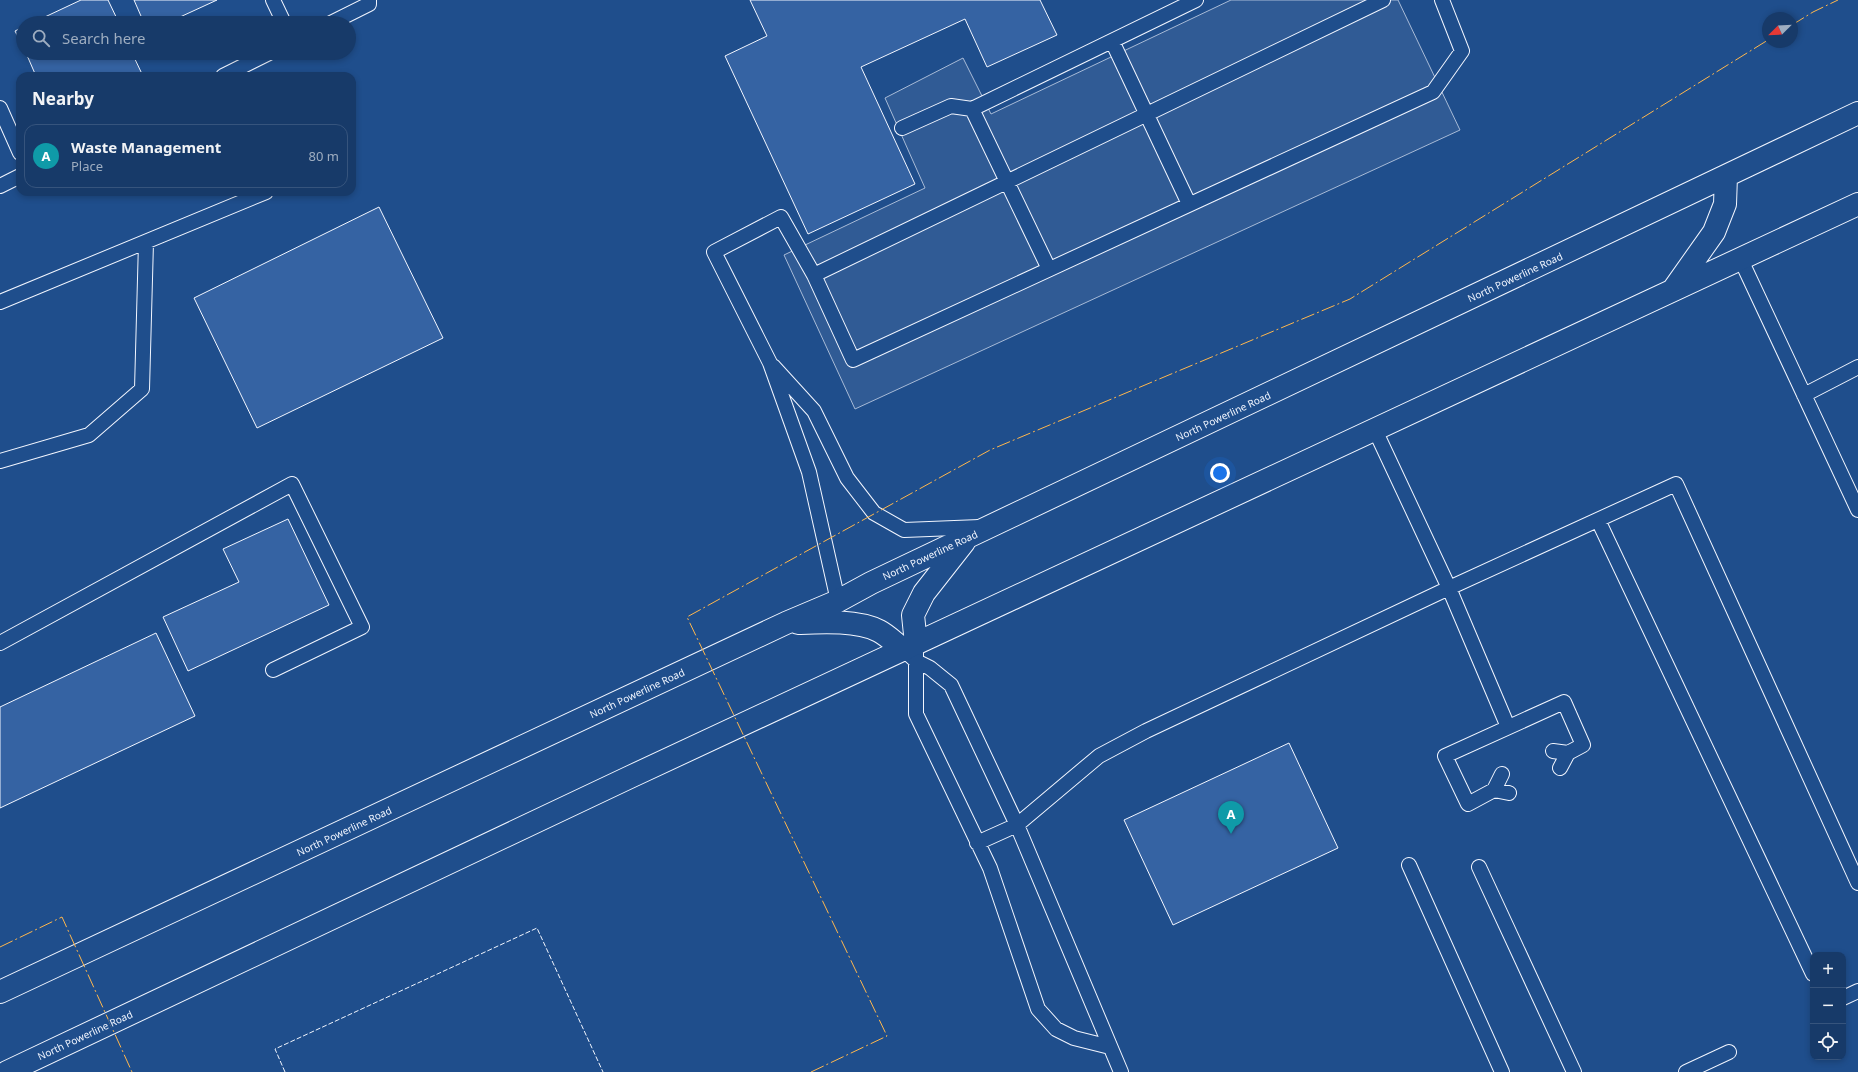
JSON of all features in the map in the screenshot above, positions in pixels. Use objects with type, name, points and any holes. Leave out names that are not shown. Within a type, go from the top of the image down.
[{"type":"main road","name":"North Powerline Road","points":[[0,992],[786,623],[838,601],[871,583],[1858,113]]},
{"type":"main road","points":[[1672,291],[1714,232],[1725,204],[1726,176]]},
{"type":"main road","name":"North Powerline Road","points":[[8,1072],[630,777],[912,652],[1375,430],[1858,204]]},
{"type":"main road","points":[[912,652],[913,615],[924,593],[968,538]]},
{"type":"main road","points":[[786,623],[825,622],[857,625],[878,630],[912,652]]},
{"type":"lane","points":[[273,0],[281,16]]},
{"type":"lane","points":[[345,16],[369,4],[369,0]]},
{"type":"lane","points":[[902,128],[951,106],[972,109],[1196,0]]},
{"type":"lane","points":[[814,275],[1383,0]]},
{"type":"lane","points":[[838,601],[809,472],[770,363],[714,252],[781,217],[814,275],[853,360],[1433,92],[1462,52],[1442,0]]},
{"type":"lane","points":[[1112,41],[1189,204]]},
{"type":"lane","points":[[231,72],[255,60]]},
{"type":"lane","points":[[0,108],[16,144]]},
{"type":"lane","points":[[972,109],[1049,269]]},
{"type":"lane","points":[[0,186],[16,178]]},
{"type":"lane","points":[[0,302],[256,196]]},
{"type":"lane","points":[[0,461],[89,435],[142,388],[146,242]]},
{"type":"lane","points":[[1741,260],[1858,510]]},
{"type":"lane","points":[[770,363],[814,411],[846,478],[874,513],[904,530],[989,527]]},
{"type":"lane","points":[[1804,395],[1858,367]]},
{"type":"lane","points":[[1375,430],[1448,588],[1508,726]]},
{"type":"lane","points":[[0,643],[292,484],[362,627],[273,670]]},
{"type":"lane","points":[[977,843],[1017,825],[1099,756],[1146,731],[1448,588],[1676,484],[1858,883]]},
{"type":"lane","points":[[1598,520],[1810,968]]},
{"type":"lane","points":[[912,652],[951,685],[1017,825],[1121,1072]]},
{"type":"lane","points":[[912,652],[916,714],[990,868],[1038,1009],[1056,1029],[1074,1038],[1110,1047]]},
{"type":"lane","points":[[1502,774],[1494,790],[1468,804],[1445,756],[1508,726],[1564,702],[1583,745],[1568,753],[1560,768]]},
{"type":"lane","points":[[1553,751],[1568,753]]},
{"type":"lane","points":[[1494,790],[1509,793]]},
{"type":"lane","points":[[1409,865],[1502,1072]]},
{"type":"lane","points":[[1479,867],[1574,1072]]},
{"type":"lane","points":[[1846,997],[1858,991]]},
{"type":"lane","points":[[1686,1072],[1728,1052]]},
{"type":"shaded area","points":[[1231,0],[1398,0],[1460,130],[855,409],[784,255],[925,188],[885,98],[963,58],[991,114]]},
{"type":"building","points":[[81,0],[108,0],[116,16],[47,16]]},
{"type":"building","points":[[134,0],[217,0],[182,16],[141,16]]},
{"type":"building","points":[[750,0],[1040,0],[1057,35],[987,67],[965,19],[861,67],[915,184],[808,234],[725,56],[767,36]]},
{"type":"building","points":[[29,60],[135,60],[141,72],[34,72]]},
{"type":"building","points":[[379,207],[443,338],[257,428],[194,298]]},
{"type":"building","points":[[288,519],[329,605],[188,671],[163,617],[239,582],[223,549]]},
{"type":"building","points":[[156,633],[195,716],[0,808],[0,707]]},
{"type":"building","points":[[1289,743],[1338,848],[1173,925],[1124,820]]},
{"type":"fence","points":[[285,1072],[275,1049],[537,928],[603,1072]]},
{"type":"power","points":[[1798,21],[1838,0]]},
{"type":"power","points":[[811,1072],[887,1036],[687,617],[990,450],[1350,299],[1762,44]]},
{"type":"power","points":[[0,947],[62,917],[132,1072]]},
{"type":"place","name":"Waste Management","points":[[1231,834]]}]
